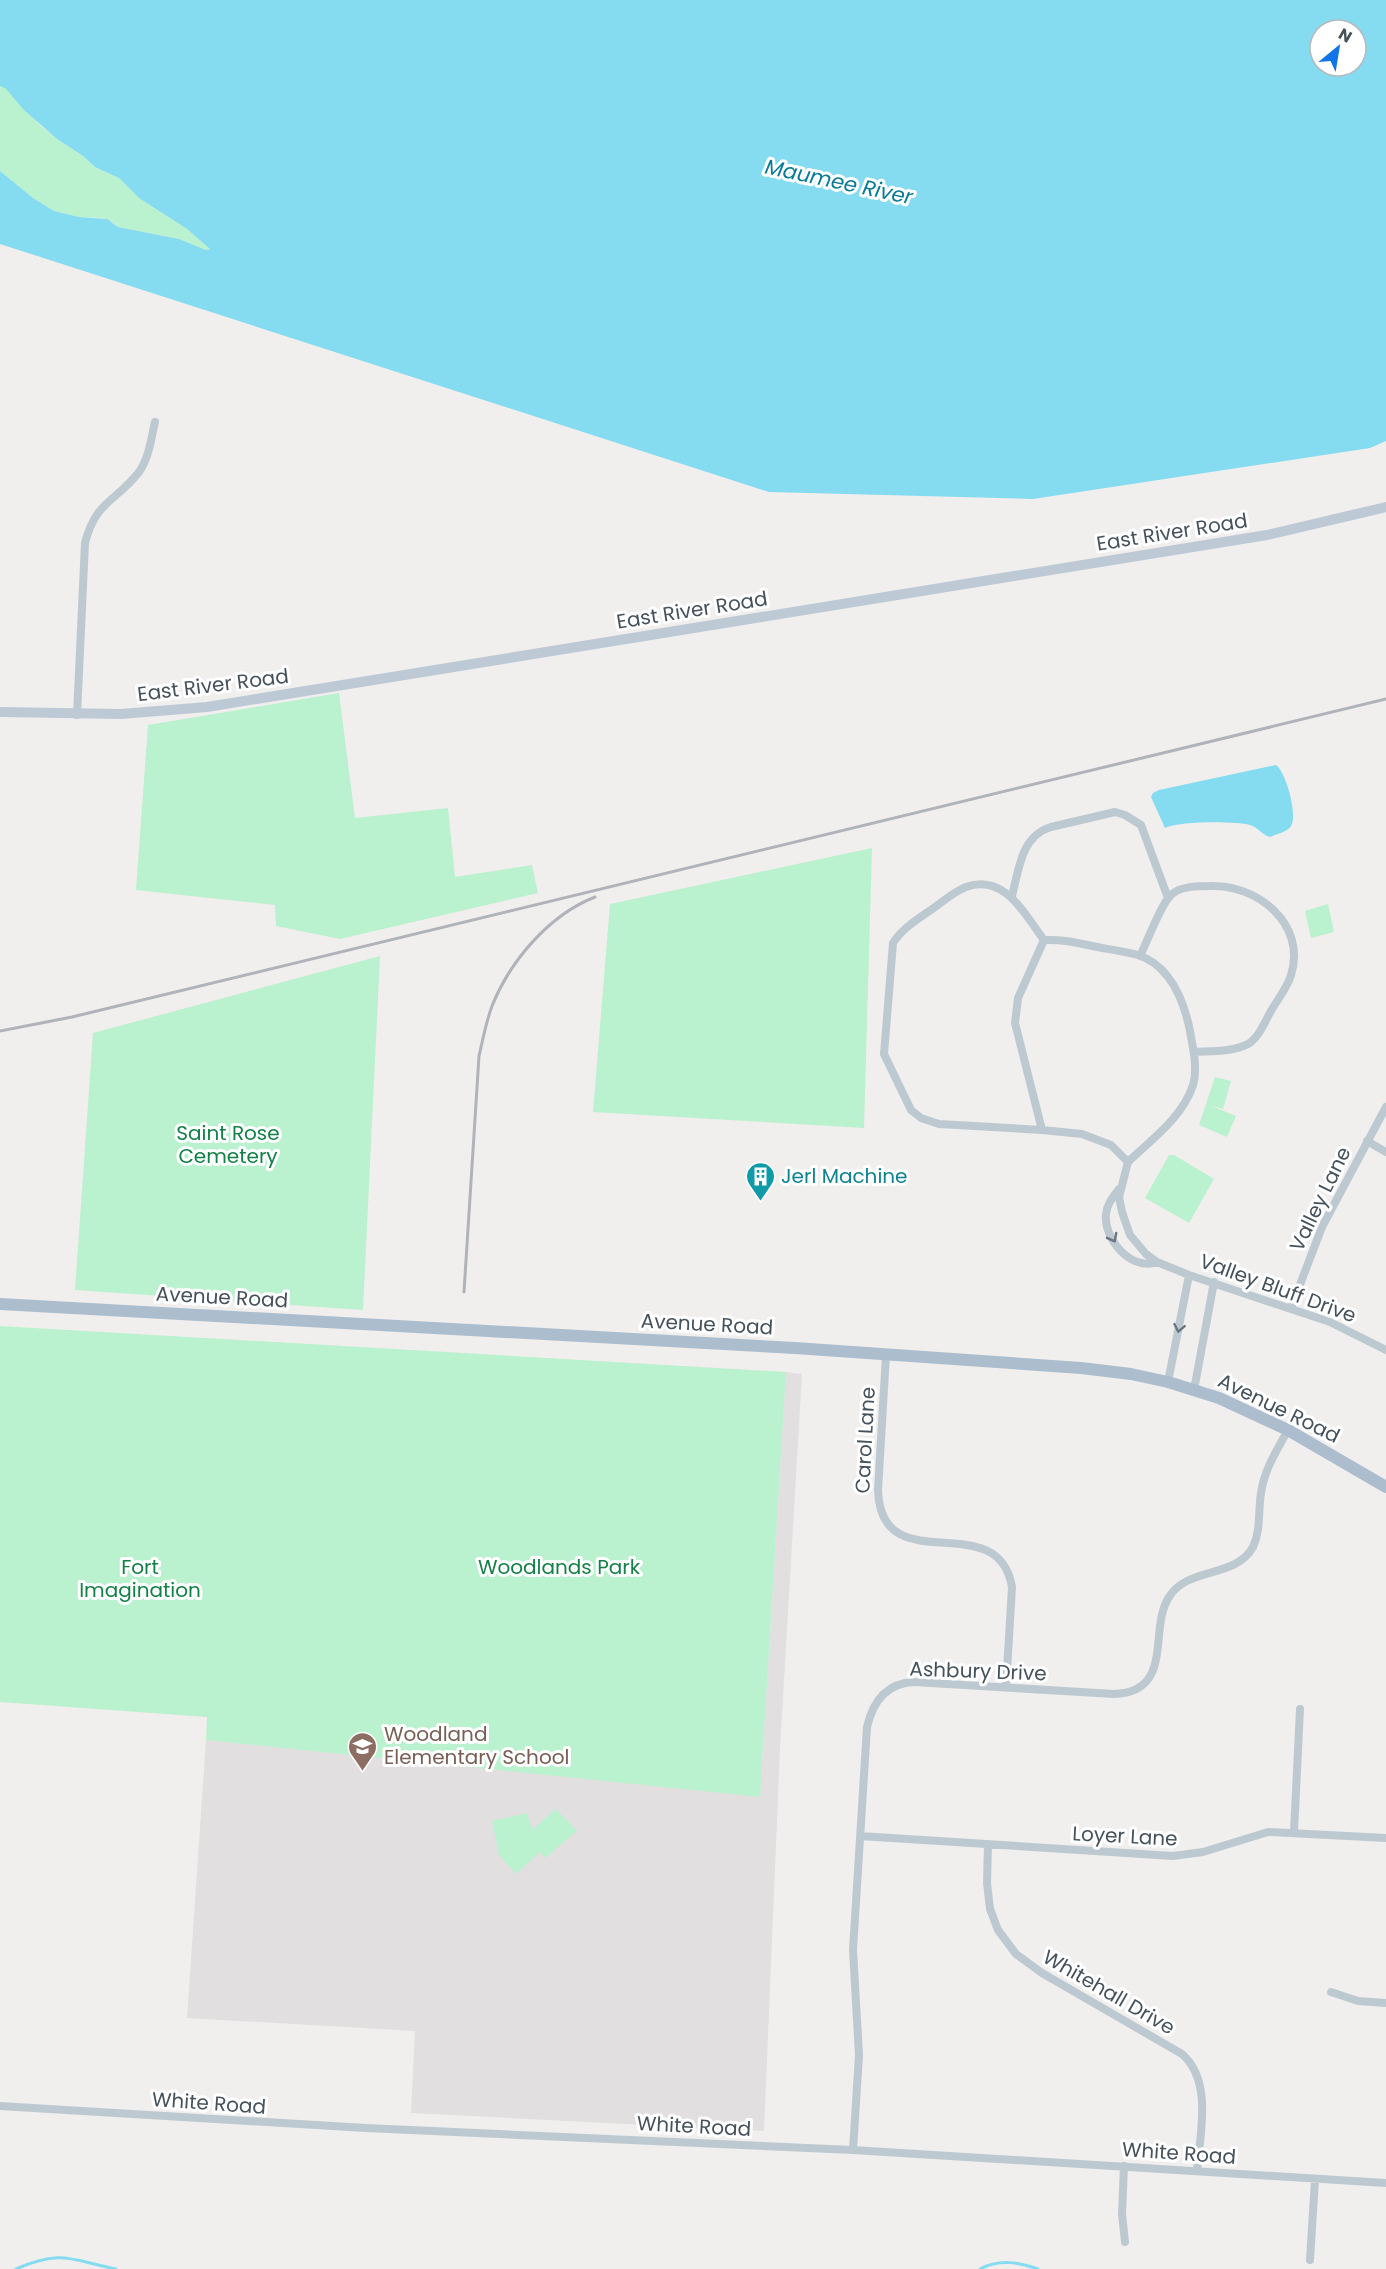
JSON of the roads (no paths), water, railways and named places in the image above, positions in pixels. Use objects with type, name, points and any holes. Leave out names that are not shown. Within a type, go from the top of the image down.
[{"type":"main road","name":"East River Road","points":[[0,712],[77,715],[145,713],[207,707],[1267,535],[1386,507]]},
{"type":"main road","name":"Avenue Road","points":[[0,1304],[886,1355],[1081,1368],[1131,1374],[1168,1382],[1239,1407],[1288,1430],[1386,1487]]},
{"type":"street","points":[[77,715],[85,543],[101,507],[140,471],[149,449],[155,422]]},
{"type":"street","points":[[1012,896],[1026,845],[1032,837],[1041,830],[1115,812],[1141,825],[1168,898]]},
{"type":"street","points":[[1042,1130],[1015,1023],[1018,998],[1044,940],[1012,896],[991,886],[978,884],[968,886],[897,936],[893,943],[884,1054],[911,1110],[921,1118],[939,1124],[1082,1134],[1111,1145],[1128,1162]]},
{"type":"street","points":[[1140,956],[1168,898],[1178,890],[1215,886],[1231,888],[1260,898],[1278,914],[1291,937],[1294,950],[1291,976],[1254,1040],[1238,1048],[1194,1052]]},
{"type":"street","name":"Valley Bluff Drive","points":[[1044,940],[1061,939],[1140,956],[1163,971],[1178,991],[1185,1010],[1194,1052],[1195,1075],[1192,1087],[1182,1106],[1169,1123],[1128,1162],[1120,1188],[1119,1197],[1125,1224],[1140,1247],[1157,1262],[1350,1330],[1386,1350]]},
{"type":"street","name":"Valley Lane","points":[[1291,1308],[1322,1227],[1386,1107]]},
{"type":"street","points":[[1367,1142],[1386,1152]]},
{"type":"street","name":"Valley Bluff Drive","points":[[1120,1188],[1107,1209],[1107,1225],[1112,1236],[1124,1255],[1131,1260],[1146,1264],[1157,1262]]},
{"type":"street","points":[[1168,1382],[1190,1275]]},
{"type":"street","points":[[1194,1390],[1214,1282]]},
{"type":"street","name":"Carol Lane","points":[[886,1355],[878,1490],[881,1512],[890,1527],[904,1537],[916,1541],[977,1546],[990,1552],[1001,1561],[1012,1587],[1006,1687]]},
{"type":"street","name":"Ashbury Drive","points":[[853,2150],[859,2055],[852,1950],[867,1727],[872,1708],[892,1687],[907,1682],[1114,1694],[1128,1692],[1141,1685],[1154,1668],[1158,1656],[1162,1611],[1173,1590],[1193,1577],[1238,1563],[1250,1552],[1258,1529],[1264,1478],[1288,1430]]},
{"type":"street","points":[[1294,1832],[1300,1709]]},
{"type":"street","name":"Loyer Lane","points":[[860,1836],[1173,1856],[1203,1852],[1268,1832],[1386,1838]]},
{"type":"street","name":"Whitehall Drive","points":[[988,1844],[987,1883],[990,1909],[998,1930],[1016,1954],[1042,1973],[1182,2054],[1194,2066],[1202,2089],[1197,2171]]},
{"type":"street","points":[[1331,1992],[1358,2001],[1386,2003]]},
{"type":"street","name":"White Road","points":[[0,2106],[366,2128],[853,2150],[1386,2183]]},
{"type":"street","points":[[1124,2166],[1122,2214],[1125,2242]]},
{"type":"street","points":[[1310,2260],[1315,2179]]},
{"type":"water","name":"Maumee River","points":[[0,0],[1386,0],[1386,441],[1370,448],[1033,499],[769,492],[0,244],[0,171],[33,198],[54,211],[79,217],[107,219],[118,227],[179,239],[206,250],[210,249],[187,229],[139,198],[119,178],[95,167],[57,139],[24,110],[6,89],[0,86]]},
{"type":"water","points":[[1276,765],[1284,776],[1290,794],[1293,821],[1287,830],[1270,837],[1250,825],[1232,823],[1207,822],[1165,828],[1151,797],[1159,790]]},
{"type":"waterway","points":[[16,2269],[45,2259],[56,2258],[77,2260],[116,2269]]},
{"type":"waterway","points":[[980,2269],[1001,2263],[1038,2269]]},
{"type":"railway","points":[[0,1031],[72,1017],[1386,699]]},
{"type":"railway","points":[[464,1292],[479,1056],[490,1012],[509,973],[533,941],[562,915],[595,897]]},
{"type":"place","name":"Jerl Machine","points":[[760,1202]]},
{"type":"place","name":"Woodland Elementary School","points":[[363,1772]]},
{"type":"park label","name":"Saint Rose Cemetery","points":[[228,1144]]},
{"type":"park label","name":"Woodlands Park","points":[[559,1567]]},
{"type":"park label","name":"Fort Imagination","points":[[140,1578]]}]
